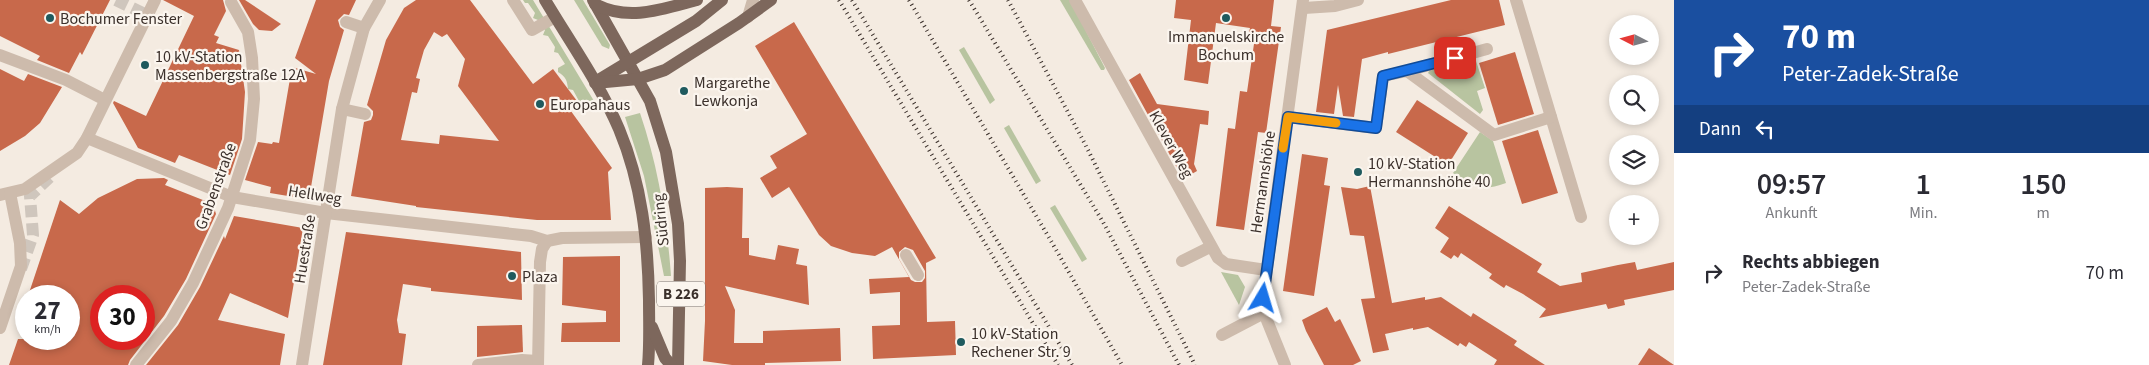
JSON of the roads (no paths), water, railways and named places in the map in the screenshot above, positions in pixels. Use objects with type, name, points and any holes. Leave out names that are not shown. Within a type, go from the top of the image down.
[{"type":"main road","name":"B 226","points":[[545,0],[594,83]]},
{"type":"main road","points":[[594,2],[612,12],[640,13],[697,0]]},
{"type":"main road","points":[[594,83],[696,20],[722,0]]},
{"type":"main road","points":[[594,83],[638,79],[666,70],[771,0]]},
{"type":"main road","name":"B 226","points":[[594,2],[638,79]]},
{"type":"main road","name":"Südring","points":[[638,79],[654,112],[666,152],[673,189],[680,261],[678,365]]},
{"type":"main road","name":"Südring","points":[[594,83],[618,128],[632,166],[640,200],[646,237],[649,320],[648,365]]},
{"type":"main road","name":"Südring","points":[[649,320],[665,358],[671,365]]},
{"type":"street","points":[[0,328],[22,266],[20,243],[5,194],[26,189],[76,153],[87,138],[155,0]]},
{"type":"street","name":"Huestraße","points":[[302,365],[342,110],[364,28],[380,0]]},
{"type":"street","points":[[514,0],[532,30],[555,17]]},
{"type":"street","points":[[748,17],[753,0]]},
{"type":"street","name":"Klever Weg","points":[[1075,0],[1210,247],[1218,258],[1226,264],[1266,270]]},
{"type":"street","points":[[1304,4],[1335,6],[1358,0]]},
{"type":"street","points":[[1516,0],[1581,217]]},
{"type":"street","name":"Grabenstraße","points":[[136,365],[171,321],[193,283],[232,197],[250,140],[254,99],[252,58],[248,32],[231,2]]},
{"type":"street","name":"Hermannshöhe","points":[[1285,365],[1264,313],[1263,298],[1304,4]]},
{"type":"street","points":[[346,22],[364,28]]},
{"type":"street","points":[[1288,117],[1376,128],[1383,76],[1487,49]]},
{"type":"street","points":[[0,55],[66,80],[105,100]]},
{"type":"street","points":[[1407,71],[1494,135],[1551,117]]},
{"type":"street","points":[[342,110],[365,114]]},
{"type":"street","name":"Hellweg","points":[[87,138],[232,197],[326,213],[531,236],[547,241],[562,238],[646,237]]},
{"type":"street","points":[[478,365],[522,360],[538,363],[540,262],[542,249],[547,241]]},
{"type":"street","points":[[1182,261],[1210,247]]},
{"type":"street","points":[[906,255],[918,276]]},
{"type":"street","points":[[1222,335],[1264,313]]},
{"type":"tunnel","points":[[116,0],[147,15]]},
{"type":"tunnel","points":[[21,269],[33,235],[30,196],[51,176]]},
{"type":"railway","points":[[839,0],[1058,365]]},
{"type":"railway","points":[[852,0],[1072,365]]},
{"type":"railway","points":[[909,0],[1122,365]]},
{"type":"railway","points":[[969,0],[1103,222],[1179,365]]},
{"type":"railway","points":[[1008,0],[1085,144],[1195,365]]},
{"type":"place","name":"Bochumer Fenster","points":[[50,18]]},
{"type":"place","name":"Immanuelskirche Bochum","points":[[1226,18]]},
{"type":"place","name":"10 kV-Station Massenbergstraße 12A","points":[[145,65]]},
{"type":"place","name":"Margarethe Lewkonja","points":[[684,91]]},
{"type":"place","name":"Europahaus","points":[[540,104]]},
{"type":"place","name":"10 kV-Station Hermannshöhe 40","points":[[1358,172]]},
{"type":"place","name":"Plaza","points":[[512,276]]},
{"type":"place","name":"10 kV-Station Rechener Str. 9","points":[[961,342]]}]
